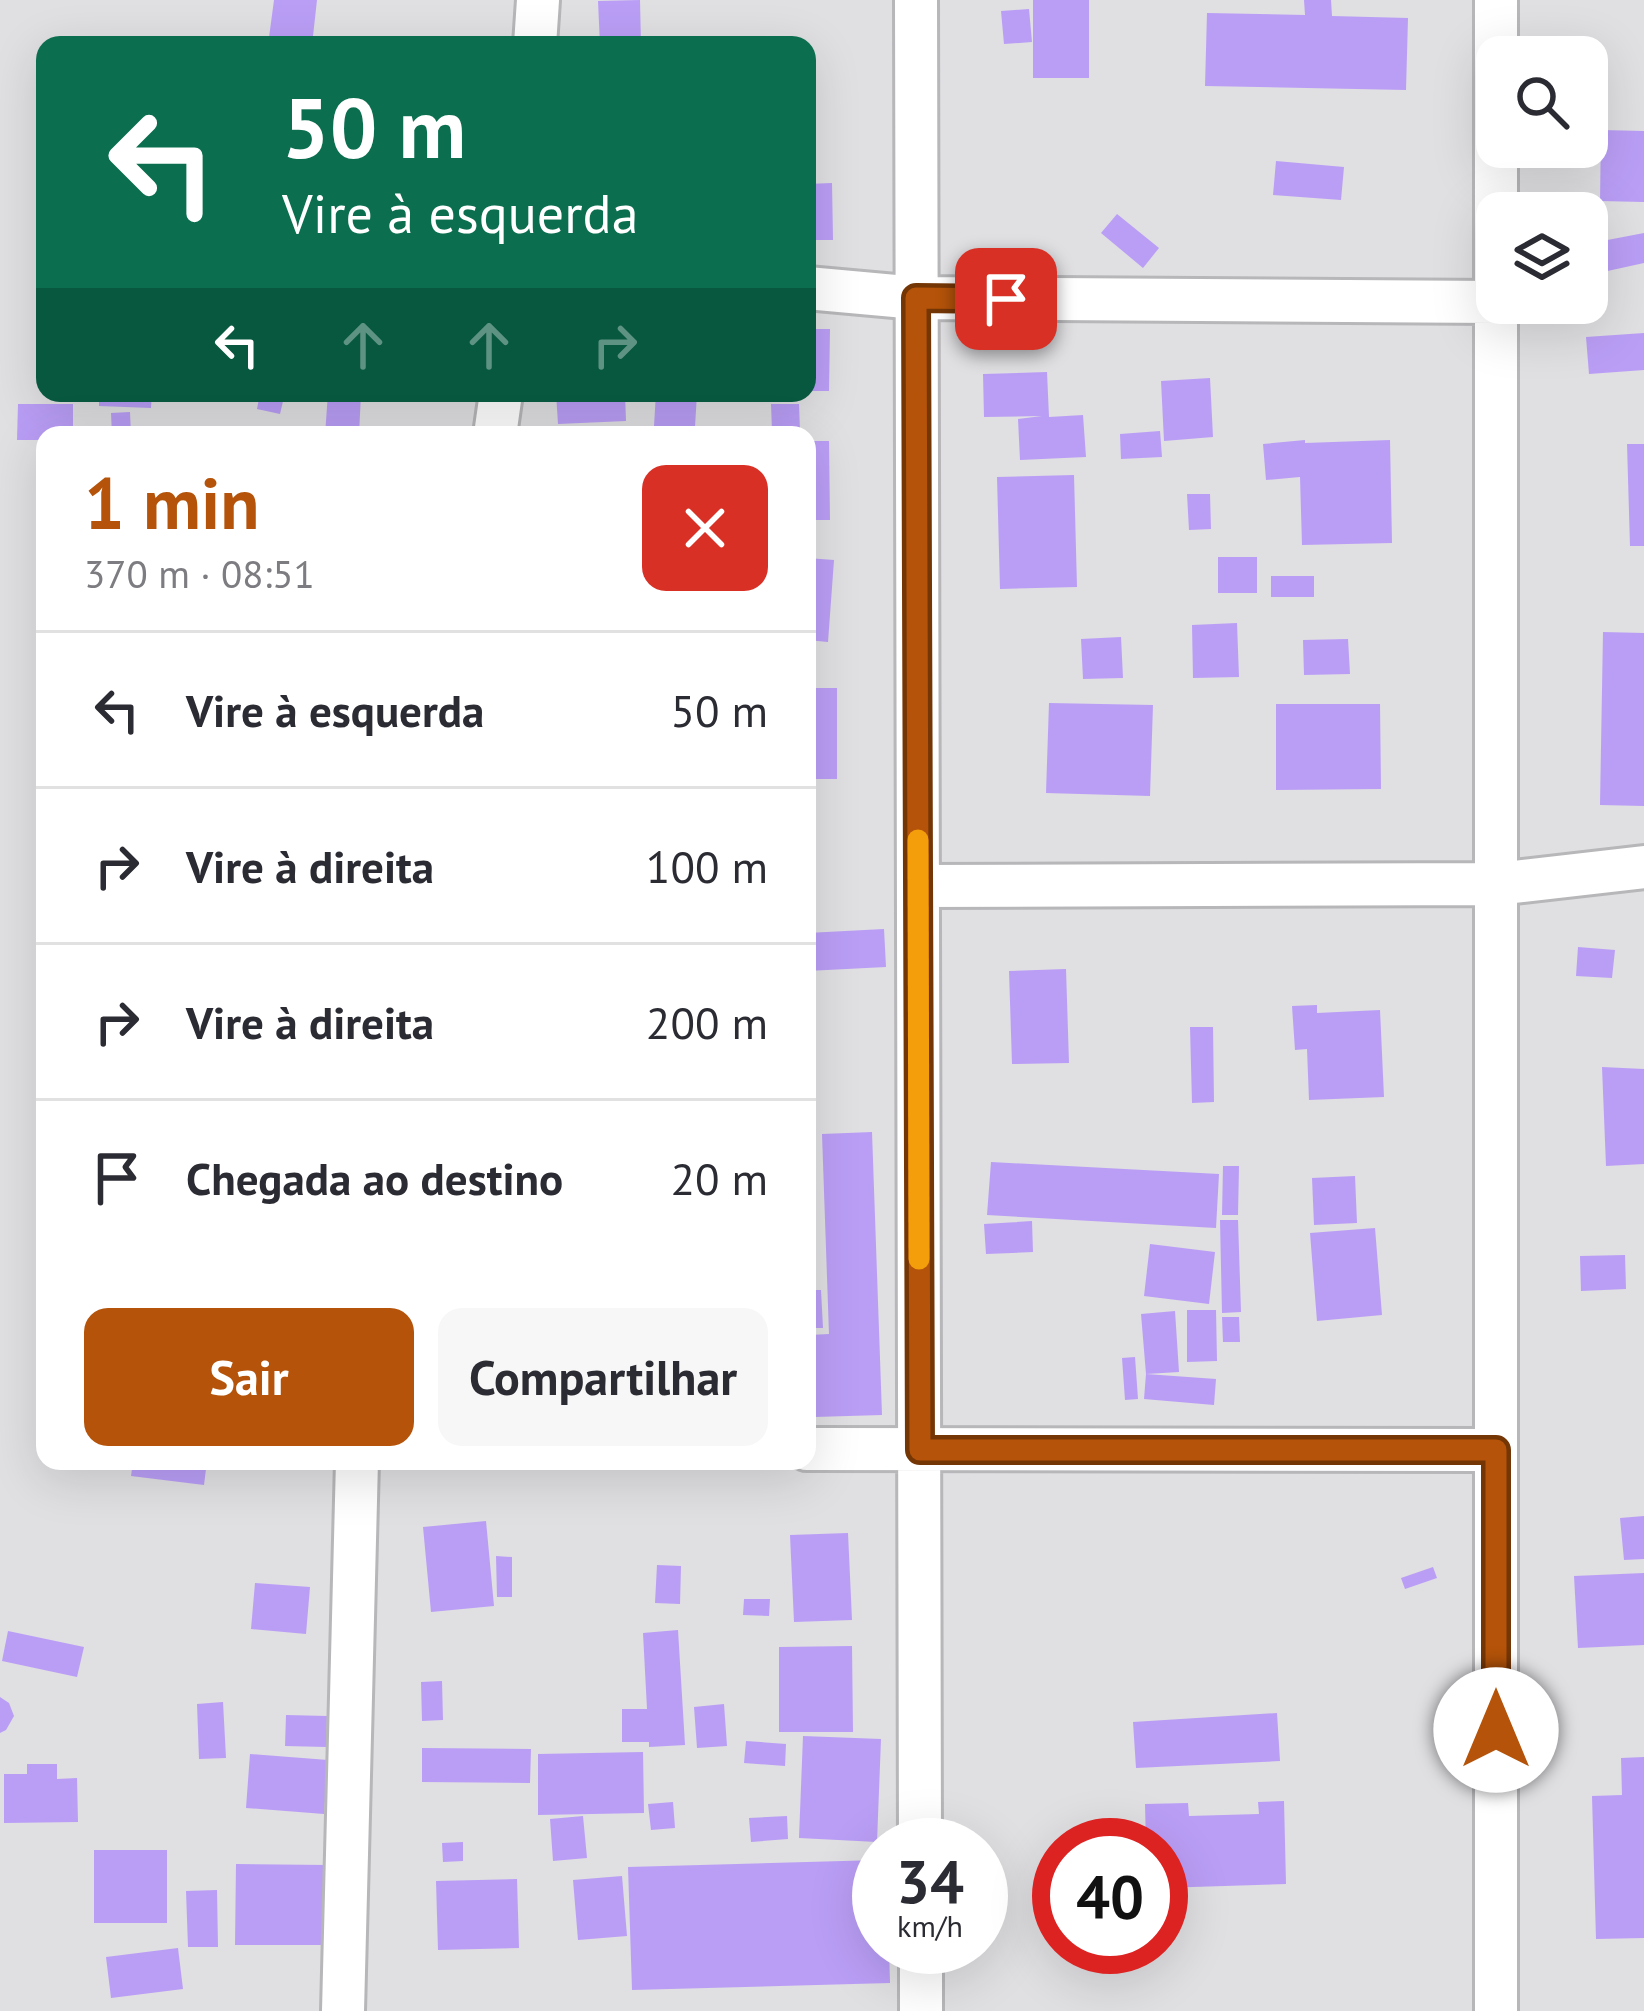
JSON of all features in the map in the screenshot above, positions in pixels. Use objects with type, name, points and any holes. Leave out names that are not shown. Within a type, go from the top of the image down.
[{"type":"street","points":[[536,36],[538,0]]},
{"type":"street","points":[[916,0],[920,1818]]},
{"type":"street","points":[[1496,0],[1496,192]]},
{"type":"street","points":[[816,289],[916,298],[1476,302]]},
{"type":"street","points":[[1496,324],[1496,2011]]},
{"type":"street","points":[[918,886],[1496,884],[1644,867]]},
{"type":"street","points":[[816,1449],[1496,1450]]},
{"type":"street","points":[[343,2011],[357,1470]]},
{"type":"street","points":[[921,1974],[921,2011]]},
{"type":"building","points":[[274,0],[317,0],[313,36],[269,36]]},
{"type":"building","points":[[640,0],[641,36],[600,36],[598,1]]},
{"type":"building","points":[[1033,0],[1089,0],[1089,78],[1033,78]]},
{"type":"building","points":[[1304,0],[1331,0],[1332,16],[1408,18],[1406,90],[1205,86],[1207,13],[1305,15]]},
{"type":"building","points":[[1029,9],[1032,42],[1004,44],[1001,11]]},
{"type":"building","points":[[1608,130],[1644,131],[1644,202],[1608,201],[1608,192],[1600,192],[1600,168],[1608,168]]},
{"type":"building","points":[[1276,161],[1344,167],[1341,200],[1273,195]]},
{"type":"building","points":[[832,183],[833,240],[816,240],[816,184]]},
{"type":"building","points":[[1117,214],[1159,248],[1143,268],[1101,233]]},
{"type":"building","points":[[1644,233],[1644,263],[1608,271],[1608,240]]},
{"type":"building","points":[[816,329],[830,329],[829,391],[816,391]]},
{"type":"building","points":[[1644,333],[1644,370],[1589,374],[1586,337]]},
{"type":"building","points":[[1047,372],[1049,417],[1083,415],[1086,457],[1020,460],[1018,419],[1042,416],[984,417],[983,374]]},
{"type":"building","points":[[1210,378],[1213,437],[1164,441],[1161,381]]},
{"type":"building","points":[[99,402],[151,402],[151,408],[99,406]]},
{"type":"building","points":[[258,402],[283,402],[280,414],[257,409]]},
{"type":"building","points":[[327,402],[361,402],[359,426],[326,426]]},
{"type":"building","points":[[557,402],[625,402],[626,421],[558,424]]},
{"type":"building","points":[[655,402],[696,402],[695,426],[654,426]]},
{"type":"building","points":[[18,404],[73,404],[73,426],[36,426],[36,440],[17,440]]},
{"type":"building","points":[[771,404],[799,404],[800,426],[772,426]]},
{"type":"building","points":[[130,412],[131,426],[112,426],[111,413]]},
{"type":"building","points":[[1160,431],[1162,457],[1121,459],[1120,434]]},
{"type":"building","points":[[1390,440],[1392,543],[1302,545],[1300,477],[1266,480],[1263,444]]},
{"type":"building","points":[[816,441],[829,441],[830,520],[816,520]]},
{"type":"building","points":[[1627,444],[1644,444],[1644,546],[1630,546]]},
{"type":"building","points":[[1074,475],[1077,587],[1000,589],[997,477]]},
{"type":"building","points":[[1187,494],[1210,494],[1211,529],[1189,530]]},
{"type":"building","points":[[1218,557],[1257,557],[1257,593],[1218,593]]},
{"type":"building","points":[[816,559],[834,560],[828,642],[816,641]]},
{"type":"building","points":[[1271,576],[1314,576],[1314,597],[1271,597]]},
{"type":"building","points":[[1237,623],[1239,677],[1193,678],[1192,625]]},
{"type":"building","points":[[1603,632],[1644,633],[1644,806],[1600,805]]},
{"type":"building","points":[[1121,637],[1123,678],[1083,679],[1081,639]]},
{"type":"building","points":[[1348,639],[1350,674],[1304,675],[1303,640]]},
{"type":"building","points":[[816,688],[837,688],[837,779],[816,779]]},
{"type":"building","points":[[1049,703],[1153,705],[1150,796],[1046,793]]},
{"type":"building","points":[[1276,704],[1380,704],[1381,789],[1276,790]]},
{"type":"building","points":[[884,929],[886,967],[816,971],[816,933]]},
{"type":"building","points":[[1578,947],[1615,950],[1612,978],[1576,976]]},
{"type":"building","points":[[1066,969],[1069,1063],[1012,1064],[1009,971]]},
{"type":"building","points":[[1317,1005],[1317,1013],[1380,1010],[1384,1097],[1309,1100],[1307,1049],[1295,1050],[1292,1006]]},
{"type":"building","points":[[1190,1027],[1213,1027],[1214,1102],[1192,1103]]},
{"type":"building","points":[[1602,1067],[1644,1069],[1644,1164],[1606,1166]]},
{"type":"building","points":[[872,1132],[882,1415],[816,1417],[816,1335],[829,1334],[822,1134]]},
{"type":"building","points":[[991,1162],[1219,1174],[1216,1228],[987,1215]]},
{"type":"building","points":[[1223,1166],[1239,1166],[1238,1215],[1222,1215]]},
{"type":"building","points":[[1355,1176],[1357,1223],[1314,1225],[1312,1178]]},
{"type":"building","points":[[1220,1220],[1238,1220],[1241,1312],[1222,1313]]},
{"type":"building","points":[[1032,1221],[1033,1252],[986,1254],[984,1224]]},
{"type":"building","points":[[1375,1228],[1382,1315],[1317,1321],[1310,1233]]},
{"type":"building","points":[[1150,1244],[1215,1252],[1209,1304],[1144,1296]]},
{"type":"building","points":[[1625,1255],[1626,1289],[1581,1291],[1580,1256]]},
{"type":"building","points":[[816,1290],[821,1290],[823,1328],[816,1328]]},
{"type":"building","points":[[1187,1310],[1216,1310],[1217,1361],[1187,1362]]},
{"type":"building","points":[[1175,1311],[1179,1372],[1146,1374],[1141,1314]]},
{"type":"building","points":[[1222,1317],[1239,1317],[1240,1342],[1223,1342]]},
{"type":"building","points":[[1135,1357],[1138,1399],[1125,1400],[1122,1358]]},
{"type":"building","points":[[1146,1374],[1216,1379],[1214,1405],[1144,1399]]},
{"type":"building","points":[[132,1470],[206,1470],[204,1485],[131,1476]]},
{"type":"building","points":[[1644,1516],[1644,1559],[1624,1560],[1620,1518]]},
{"type":"building","points":[[486,1521],[494,1606],[431,1612],[423,1527]]},
{"type":"building","points":[[848,1533],[852,1620],[794,1622],[790,1535]]},
{"type":"building","points":[[496,1556],[512,1557],[512,1597],[497,1597]]},
{"type":"building","points":[[657,1565],[681,1566],[680,1604],[655,1603]]},
{"type":"building","points":[[1433,1567],[1437,1578],[1405,1589],[1401,1578]]},
{"type":"building","points":[[1644,1573],[1644,1645],[1578,1648],[1574,1576]]},
{"type":"building","points":[[255,1583],[310,1587],[306,1634],[251,1629]]},
{"type":"building","points":[[744,1599],[770,1599],[769,1616],[743,1615]]},
{"type":"building","points":[[678,1630],[685,1745],[649,1747],[649,1742],[622,1742],[622,1709],[647,1709],[643,1633]]},
{"type":"building","points":[[8,1631],[84,1647],[77,1677],[2,1661]]},
{"type":"building","points":[[852,1646],[853,1732],[779,1732],[779,1647]]},
{"type":"building","points":[[442,1681],[443,1720],[422,1721],[421,1682]]},
{"type":"building","points":[[0,1697],[9,1703],[14,1716],[0,1733]]},
{"type":"building","points":[[223,1702],[226,1758],[199,1759],[197,1704]]},
{"type":"building","points":[[724,1704],[727,1746],[697,1748],[694,1707]]},
{"type":"building","points":[[1277,1713],[1280,1761],[1136,1768],[1133,1722]]},
{"type":"building","points":[[286,1715],[327,1716],[326,1747],[285,1746]]},
{"type":"building","points":[[803,1736],[881,1739],[878,1818],[852,1818],[852,1841],[799,1838]]},
{"type":"building","points":[[746,1741],[786,1744],[785,1766],[744,1763]]},
{"type":"building","points":[[422,1748],[531,1749],[530,1783],[422,1782]]},
{"type":"building","points":[[643,1752],[644,1813],[538,1815],[538,1754]]},
{"type":"building","points":[[250,1754],[328,1760],[324,1814],[246,1808]]},
{"type":"building","points":[[1644,1757],[1644,1938],[1596,1939],[1592,1796],[1622,1795],[1621,1758]]},
{"type":"building","points":[[27,1764],[57,1764],[57,1779],[77,1778],[78,1822],[4,1823],[4,1774],[27,1774]]},
{"type":"building","points":[[1284,1801],[1286,1884],[1188,1887],[1188,1818],[1145,1818],[1145,1804],[1188,1803],[1189,1816],[1259,1814],[1258,1802]]},
{"type":"building","points":[[673,1802],[675,1828],[651,1830],[648,1804]]},
{"type":"building","points":[[583,1816],[587,1858],[553,1861],[550,1819]]},
{"type":"building","points":[[787,1816],[788,1839],[751,1842],[749,1818]]},
{"type":"building","points":[[463,1842],[463,1861],[443,1862],[442,1843]]},
{"type":"building","points":[[94,1850],[167,1850],[167,1923],[94,1923]]},
{"type":"building","points":[[852,1861],[852,1974],[890,1974],[890,1983],[632,1990],[628,1867]]},
{"type":"building","points":[[236,1864],[327,1865],[326,1945],[235,1945]]},
{"type":"building","points":[[622,1876],[627,1936],[578,1940],[573,1880]]},
{"type":"building","points":[[517,1879],[519,1948],[438,1950],[436,1881]]},
{"type":"building","points":[[217,1890],[218,1947],[188,1947],[186,1891]]},
{"type":"building","points":[[178,1948],[183,1989],[111,1998],[106,1957]]},
{"type":"slow traffic","points":[[918,840],[919,1259]]},
{"type":"route","points":[[1006,299],[916,298],[920,1450],[1496,1450],[1496,1730]]}]
